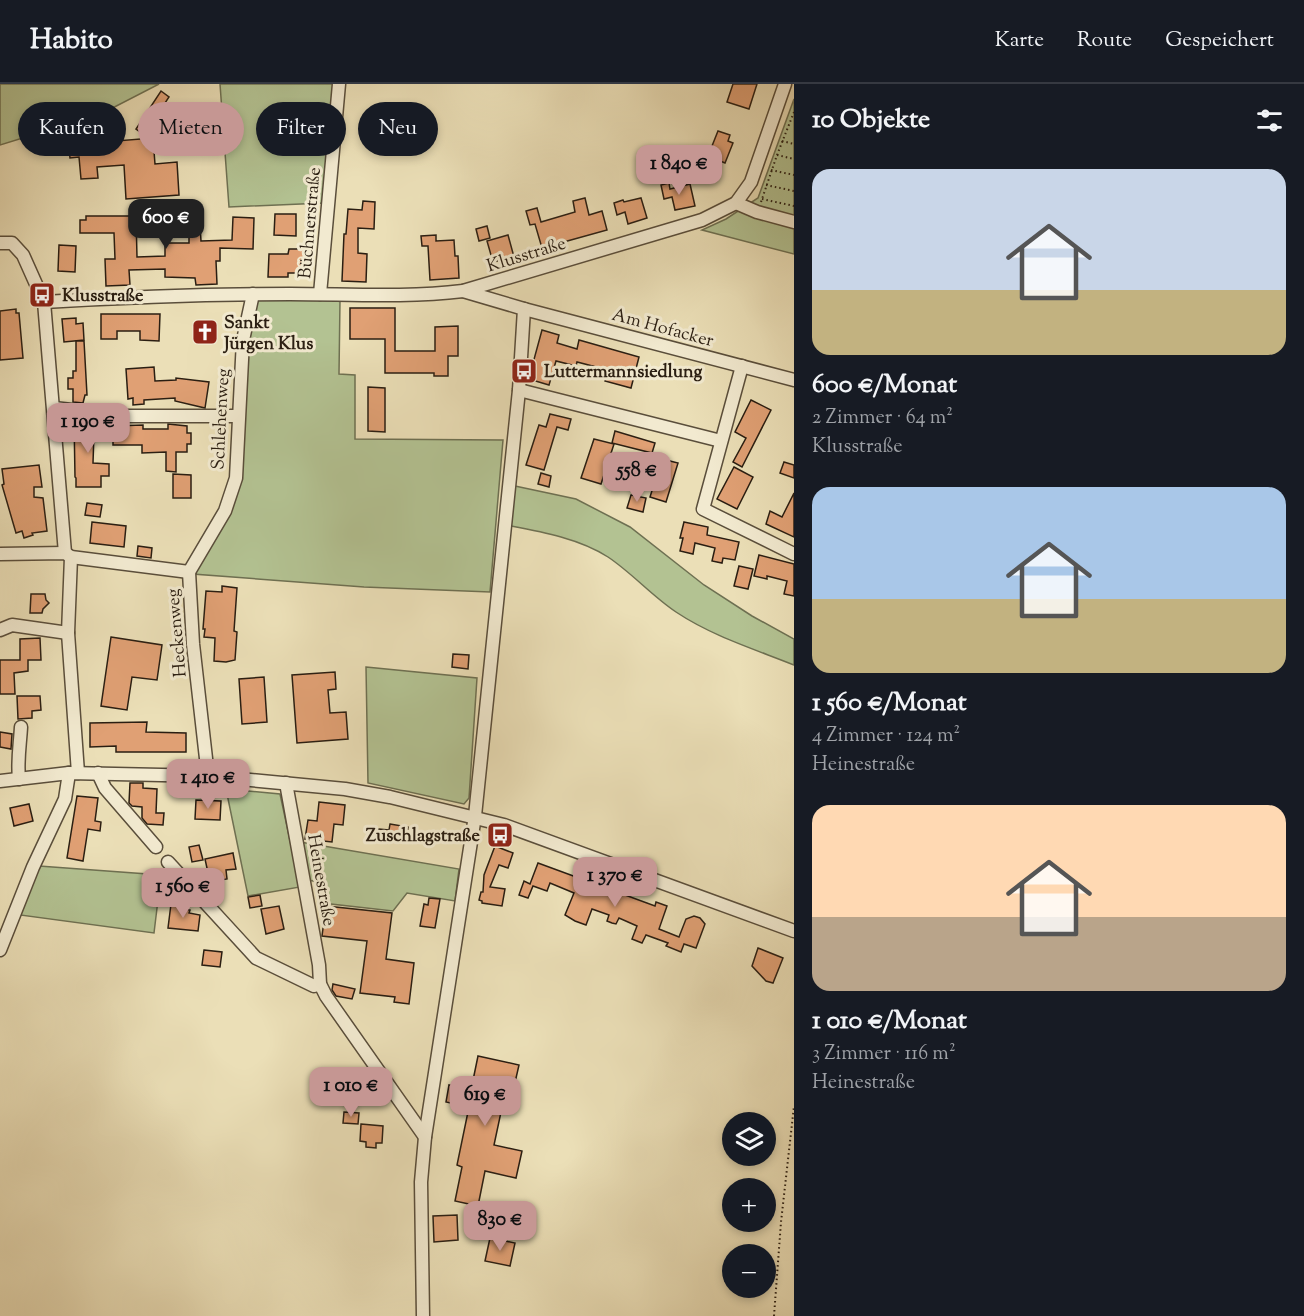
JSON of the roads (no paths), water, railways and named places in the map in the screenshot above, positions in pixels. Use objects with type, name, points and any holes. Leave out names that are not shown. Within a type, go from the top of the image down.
[{"type":"street","name":"Büchnerstraße","points":[[320,294],[339,84]]},
{"type":"street","name":"Klusstraße","points":[[44,302],[253,294],[423,296],[463,291],[702,220],[736,203],[752,182],[785,84]]},
{"type":"street","points":[[736,203],[757,213],[794,222]]},
{"type":"street","points":[[0,243],[12,243],[23,255],[44,302],[68,555],[73,773],[65,799],[33,867],[0,950]]},
{"type":"street","points":[[423,1316],[420,1182],[424,1137],[475,816],[519,390],[524,309],[463,291]]},
{"type":"street","name":"Schlehenweg","points":[[189,572],[225,511],[236,478],[243,340],[253,294]]},
{"type":"street","name":"Am Hofacker","points":[[524,309],[794,380]]},
{"type":"street","points":[[742,366],[703,509],[794,554]]},
{"type":"street","points":[[519,390],[721,441]]},
{"type":"street","points":[[54,408],[123,416],[238,416]]},
{"type":"street","points":[[0,554],[68,555]]},
{"type":"street","name":"Heckenweg","points":[[68,555],[189,572],[208,776]]},
{"type":"street","points":[[0,630],[12,625],[68,633]]},
{"type":"street","points":[[19,779],[17,761],[21,727]]},
{"type":"street","points":[[0,782],[73,773],[208,776],[345,789],[390,797],[475,816],[572,849],[794,932]]},
{"type":"street","points":[[98,773],[105,788],[156,847]]},
{"type":"street","name":"Heinestraße","points":[[286,783],[319,965],[320,984],[424,1137]]},
{"type":"street","points":[[168,861],[256,958],[314,986],[320,984]]},
{"type":"place","name":"Klusstraße","points":[[42,295]]},
{"type":"place","name":"Sankt Jürgen Klus","points":[[205,332]]},
{"type":"place","name":"Luttermannsiedlung","points":[[524,371]]},
{"type":"place","name":"Zuschlagstraße","points":[[500,835]]}]
